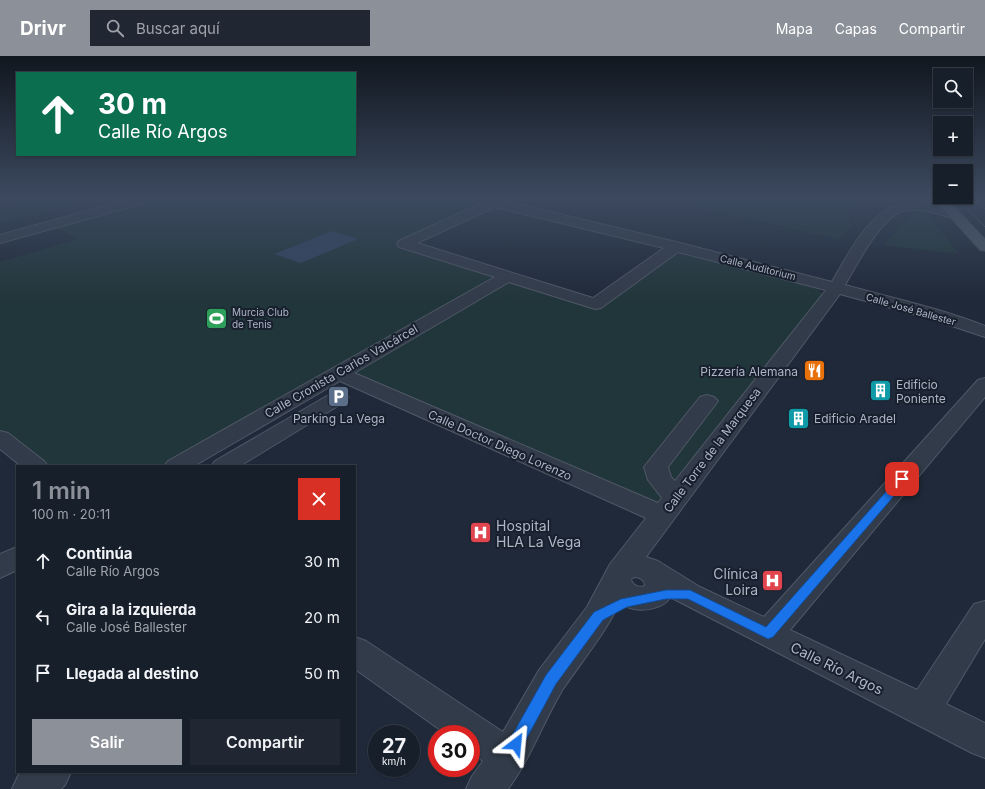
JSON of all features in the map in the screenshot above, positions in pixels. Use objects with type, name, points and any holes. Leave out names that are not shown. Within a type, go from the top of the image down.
[{"type":"main road","points":[[970,231],[985,247]]},
{"type":"street","points":[[0,238],[26,231]]},
{"type":"street","points":[[432,231],[404,244],[595,304],[676,246]]},
{"type":"street","name":"Calle Auditorium","points":[[613,231],[676,246],[836,288]]},
{"type":"street","name":"Calle Torre de la Marquesa","points":[[638,576],[670,506],[836,288],[854,255],[874,231]]},
{"type":"street","name":"Calle Cronista Carlos Valcárcel","points":[[178,465],[507,277]]},
{"type":"street","name":"Calle José Ballester","points":[[836,288],[942,317],[985,332]]},
{"type":"street","name":"Calle Doctor Diego Lorenzo","points":[[338,373],[627,501],[670,506]]},
{"type":"street","points":[[768,634],[985,384]]},
{"type":"street","points":[[225,465],[339,397]]},
{"type":"street","points":[[670,506],[656,467],[707,401]]},
{"type":"street","points":[[0,438],[35,465]]},
{"type":"street","points":[[593,491],[621,505],[627,501]]},
{"type":"street","points":[[0,567],[16,558]]},
{"type":"street","points":[[485,789],[508,757],[551,680],[598,616],[625,602],[638,576]]},
{"type":"street","name":"Calle Río Argos","points":[[638,576],[666,594],[690,594],[985,741]]},
{"type":"street","points":[[923,710],[985,613]]},
{"type":"street","points":[[356,652],[508,757]]},
{"type":"street","points":[[31,789],[51,773]]},
{"type":"green space","points":[[64,231],[430,231],[405,244],[595,304],[676,246],[824,284],[818,289],[827,298],[663,515],[338,373],[178,465],[35,465],[0,438],[0,262],[78,239]]},
{"type":"green space","points":[[804,231],[847,231],[839,239]]},
{"type":"green space","points":[[896,231],[941,231],[959,254],[883,245]]},
{"type":"water","points":[[331,231],[358,239],[301,263],[274,254]]},
{"type":"place","name":"Murcia Club de Tenis","points":[[217,318]]},
{"type":"place","name":"Pizzería Alemana","points":[[814,371]]},
{"type":"place","name":"Edificio Poniente","points":[[880,391]]},
{"type":"place","name":"Parking La Vega","points":[[339,397]]},
{"type":"place","name":"Edificio Aradel","points":[[799,418]]},
{"type":"place","name":"Hospital HLA La Vega","points":[[480,533]]},
{"type":"place","name":"Clínica Loira","points":[[773,581]]},
{"type":"route","points":[[516,744],[551,680],[598,616],[625,602],[647,599],[653,596],[666,594],[690,594],[768,634],[902,479]]}]
